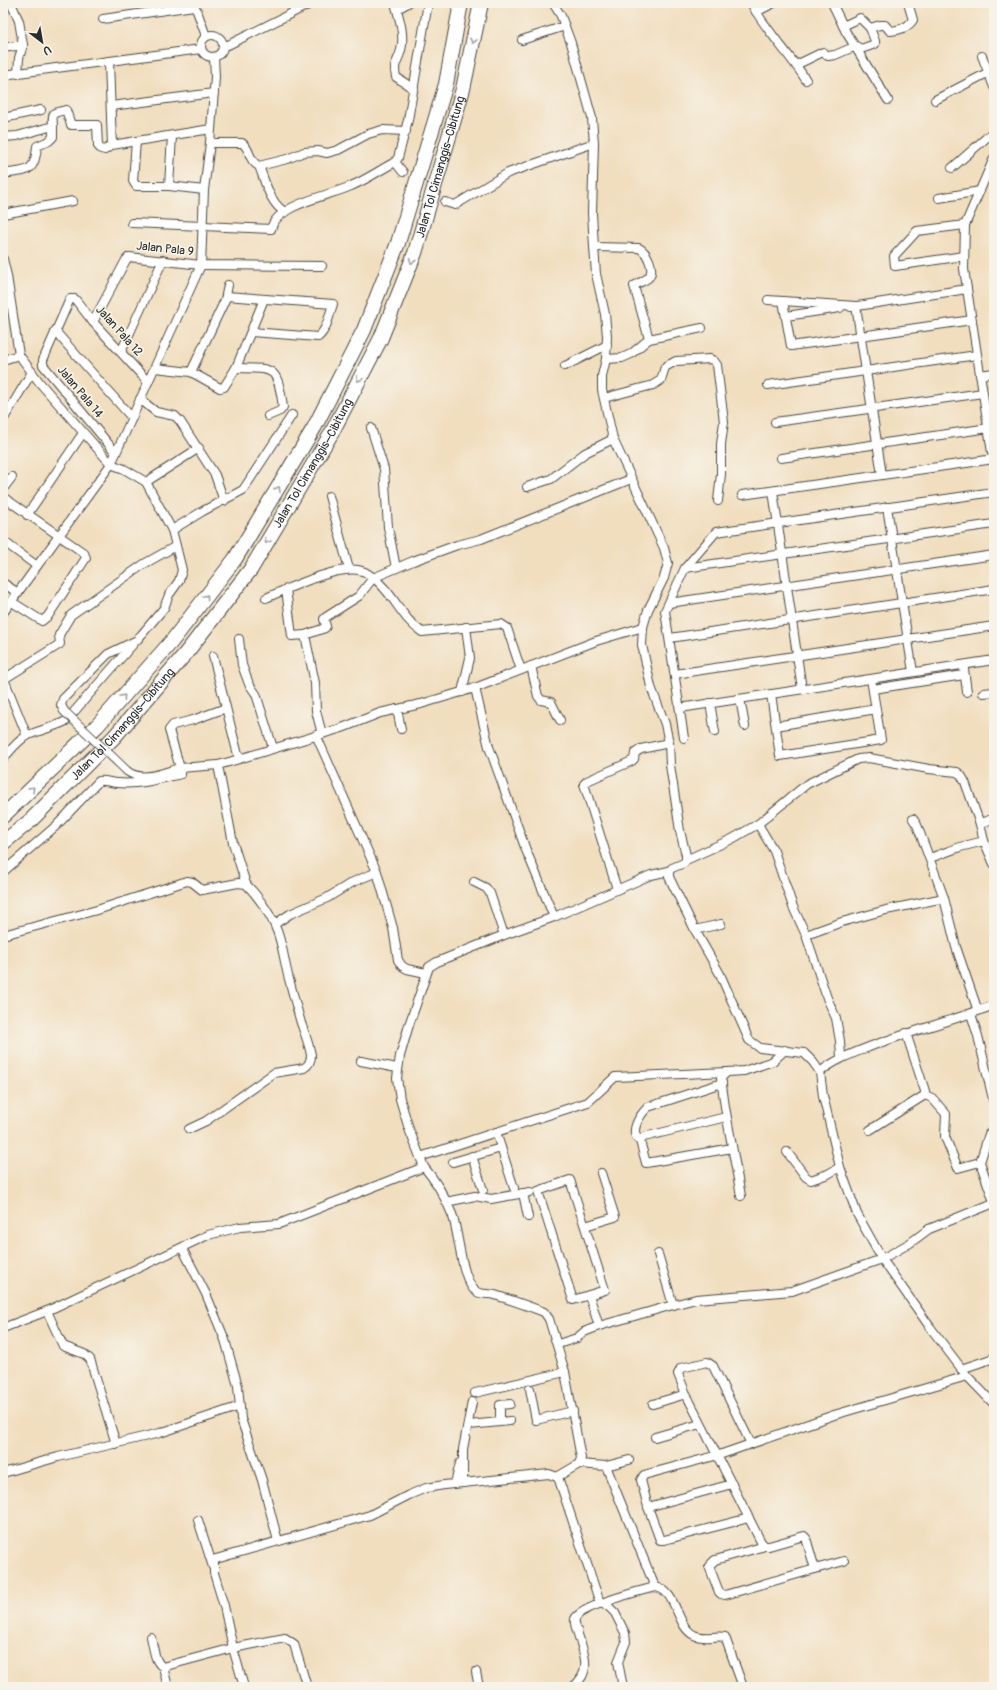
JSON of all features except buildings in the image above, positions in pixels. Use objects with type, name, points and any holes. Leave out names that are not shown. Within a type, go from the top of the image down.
[{"type":"highway","name":"Jalan Tol Cimanggis–Cibitung","points":[[3,816],[97,726],[172,640],[235,559],[314,428],[364,330],[398,243],[446,84],[461,3]]},
{"type":"highway","name":"Jalan Tol Cimanggis–Cibitung","points":[[3,843],[30,821],[115,736],[186,653],[251,569],[332,434],[381,338],[415,253],[463,89],[481,3]]},
{"type":"street","points":[[11,3],[20,21],[23,45],[19,58],[18,74]]},
{"type":"street","points":[[152,3],[156,12]]},
{"type":"street","points":[[223,46],[228,45],[312,3]]},
{"type":"street","points":[[408,3],[396,6],[402,35],[401,49],[394,66],[396,76],[414,89]]},
{"type":"street","points":[[132,223],[271,230],[276,219],[295,206],[352,186],[395,162],[398,158],[406,131],[428,3]]},
{"type":"street","points":[[553,3],[565,26],[580,71],[592,118],[594,143],[592,213],[594,247],[596,274],[605,314],[606,359],[602,376],[604,398],[613,439],[664,548],[668,563],[664,578],[648,610],[642,627],[644,658],[650,687],[665,724],[670,743],[673,789],[686,860]]},
{"type":"street","points":[[751,3],[806,80]]},
{"type":"street","points":[[756,12],[774,3]]},
{"type":"street","points":[[832,3],[843,26],[888,100]]},
{"type":"street","points":[[870,28],[885,25],[890,31],[899,30],[909,25],[913,20],[908,3]]},
{"type":"street","points":[[102,19],[156,12],[194,5],[206,36]]},
{"type":"street","points":[[843,26],[860,18],[870,28],[875,44],[861,49],[856,46]]},
{"type":"street","points":[[522,40],[565,26]]},
{"type":"street","points":[[214,34],[220,38],[223,46],[220,53],[214,57],[206,55],[201,49],[201,42],[206,36],[214,34]]},
{"type":"street","points":[[3,48],[23,45]]},
{"type":"street","points":[[796,65],[823,52],[828,56],[835,55],[856,46]]},
{"type":"street","points":[[3,75],[201,49]]},
{"type":"street","points":[[982,56],[994,87]]},
{"type":"street","points":[[3,613],[111,464],[201,264],[204,227],[204,190],[214,93],[214,57]]},
{"type":"street","points":[[108,61],[112,145]]},
{"type":"street","points":[[935,100],[989,72]]},
{"type":"street","points":[[111,106],[214,93]]},
{"type":"street","points":[[3,118],[41,110]]},
{"type":"street","points":[[3,174],[24,171],[32,167],[36,160],[36,146],[49,141],[53,137],[52,115],[54,113],[66,110],[72,126],[97,125],[99,148],[105,150],[112,145],[211,129]]},
{"type":"street","points":[[3,137],[17,136],[52,126]]},
{"type":"street","points":[[259,166],[287,159],[304,152],[318,150],[327,152],[338,150],[368,134],[382,130],[406,131]]},
{"type":"street","points":[[952,168],[994,131]]},
{"type":"street","points":[[169,186],[172,136]]},
{"type":"street","points":[[136,141],[133,181],[136,186],[169,186],[204,190]]},
{"type":"street","points":[[210,143],[242,142],[247,149],[252,162],[259,166],[274,202],[279,208],[286,212]]},
{"type":"street","points":[[445,202],[455,205],[508,173],[594,143]]},
{"type":"street","points":[[742,495],[994,459],[967,289],[964,256],[965,225],[994,158]]},
{"type":"street","points":[[395,162],[403,172]]},
{"type":"street","points":[[939,198],[980,191]]},
{"type":"street","points":[[3,214],[73,202]]},
{"type":"street","points":[[964,256],[894,266],[894,256],[917,231],[965,225]]},
{"type":"street","points":[[594,247],[640,248],[648,257],[651,271],[648,278],[634,286],[649,339]]},
{"type":"street","name":"Jalan Pala 9","points":[[93,322],[129,257],[201,264],[322,266]]},
{"type":"street","points":[[3,259],[19,355],[83,433],[111,464],[124,469],[146,482],[172,530],[182,570],[179,581],[169,595],[164,608],[66,721],[57,726],[27,736],[3,758]]},
{"type":"street","points":[[121,352],[163,260]]},
{"type":"street","points":[[191,372],[226,296],[228,285]]},
{"type":"street","points":[[786,316],[967,289]]},
{"type":"street","points":[[226,296],[333,304],[326,327],[318,337],[251,332]]},
{"type":"street","name":"Jalan Pala 12","points":[[72,298],[75,299],[93,322],[148,382]]},
{"type":"street","name":"Jalan Pala 14","points":[[72,298],[69,301],[43,360],[45,369],[116,453]]},
{"type":"street","points":[[155,368],[191,372],[220,388],[224,387],[228,384],[236,368],[264,299]]},
{"type":"street","points":[[768,300],[856,306]]},
{"type":"street","points":[[783,301],[791,346],[972,320]]},
{"type":"street","points":[[856,306],[882,475]]},
{"type":"street","points":[[606,359],[622,358],[631,354],[649,339],[702,328]]},
{"type":"street","points":[[55,331],[132,418]]},
{"type":"street","points":[[564,366],[606,345]]},
{"type":"street","points":[[3,360],[19,355]]},
{"type":"street","points":[[768,384],[977,355]]},
{"type":"street","points":[[604,398],[653,384],[661,380],[665,367],[676,361],[714,360],[717,365],[724,422],[721,444],[721,474],[718,501]]},
{"type":"street","points":[[236,368],[266,369],[273,371],[276,376],[283,407],[280,411],[268,416]]},
{"type":"street","points":[[3,420],[32,372]]},
{"type":"street","points":[[980,375],[994,373]]},
{"type":"street","points":[[775,422],[983,393]]},
{"type":"street","points":[[140,399],[156,412],[174,416],[180,421],[199,448],[215,475],[224,501]]},
{"type":"street","points":[[172,530],[203,511],[243,490],[292,415]]},
{"type":"street","points":[[371,428],[384,470],[388,527],[396,568]]},
{"type":"street","points":[[781,458],[988,428]]},
{"type":"street","points":[[27,515],[83,433]]},
{"type":"street","points":[[527,487],[551,479],[585,453],[613,439]]},
{"type":"street","points":[[146,482],[199,448]]},
{"type":"street","points":[[3,489],[12,477]]},
{"type":"street","points":[[286,589],[292,636],[305,635],[325,628],[324,619],[360,596],[373,578],[457,545],[481,539],[631,479]]},
{"type":"street","points":[[773,491],[802,689]]},
{"type":"street","points":[[684,738],[665,611],[685,568],[716,532],[994,492]]},
{"type":"street","points":[[329,496],[349,569]]},
{"type":"street","points":[[3,497],[84,553],[86,558],[48,616],[42,621],[12,602]]},
{"type":"street","points":[[887,507],[913,672]]},
{"type":"street","points":[[685,568],[994,524]]},
{"type":"street","points":[[3,542],[37,566]]},
{"type":"street","points":[[27,736],[4,679],[60,644],[59,635],[72,615],[144,564],[176,546]]},
{"type":"street","points":[[669,603],[994,555]]},
{"type":"street","points":[[266,598],[306,580],[349,569],[363,571],[383,587],[413,626],[422,632],[501,624],[507,628],[522,670]]},
{"type":"street","points":[[3,583],[18,594]]},
{"type":"street","points":[[670,638],[994,588]]},
{"type":"street","points":[[675,674],[994,626]]},
{"type":"street","points":[[462,692],[470,658],[466,627]]},
{"type":"street","points":[[137,640],[108,654],[63,699],[61,705],[64,711],[127,771],[133,776],[138,777],[151,776],[180,768],[218,765],[239,759],[380,713],[421,704],[475,688],[596,641],[642,627]]},
{"type":"street","points":[[305,635],[315,683],[319,734],[377,872],[393,928],[398,960],[402,966],[407,969],[426,973]]},
{"type":"street","points":[[239,639],[242,666],[249,684],[256,694],[273,748]]},
{"type":"street","points":[[213,656],[239,759]]},
{"type":"street","points":[[680,708],[994,660]]},
{"type":"street","points":[[963,665],[967,692]]},
{"type":"street","points":[[531,666],[538,696],[541,700],[551,702],[560,720]]},
{"type":"street","points":[[873,689],[964,675]]},
{"type":"street","points":[[771,694],[780,756],[796,754],[881,740],[871,679]]},
{"type":"street","points":[[475,688],[487,740],[526,850],[554,917]]},
{"type":"street","points":[[983,693],[994,692]]},
{"type":"street","points":[[740,699],[745,726]]},
{"type":"street","points":[[710,703],[715,732]]},
{"type":"street","points":[[3,872],[57,825],[99,781],[105,780],[117,783],[151,781],[181,774],[169,730],[170,727],[226,708]]},
{"type":"street","points":[[397,709],[401,729]]},
{"type":"street","points":[[776,726],[876,709]]},
{"type":"street","points":[[617,889],[584,784],[587,781],[632,761],[634,759],[634,753],[641,749],[670,743]]},
{"type":"street","points":[[579,1464],[581,1458],[565,1372],[558,1344],[549,1319],[544,1312],[493,1294],[478,1293],[473,1289],[465,1273],[453,1215],[431,1176],[424,1167],[409,1129],[397,1086],[397,1068],[409,1025],[429,967],[437,962],[504,935],[554,917],[617,889],[650,876],[669,871],[672,868],[684,863],[686,860],[732,839],[758,824],[807,784],[858,759],[870,758],[929,769],[957,772],[961,775],[980,824],[984,841],[994,864]]},
{"type":"street","points":[[189,1129],[206,1122],[274,1073],[304,1068],[309,1065],[311,1055],[307,1037],[301,1023],[280,938],[274,924],[246,884],[233,843],[218,765]]},
{"type":"street","points":[[980,824],[994,818]]},
{"type":"street","points":[[913,819],[917,825],[930,858],[944,898],[974,1013],[994,1103]]},
{"type":"street","points":[[758,824],[774,852],[793,907],[806,935],[827,998],[836,1018],[841,1058]]},
{"type":"street","points":[[930,858],[960,847],[984,841]]},
{"type":"street","points":[[669,871],[669,877],[695,930],[720,974],[749,1040],[760,1048],[804,1053],[820,1072],[823,1096],[840,1167],[857,1214],[882,1259],[930,1327],[961,1369],[994,1404]]},
{"type":"street","points":[[274,924],[290,914],[327,898],[353,882],[377,872]]},
{"type":"street","points":[[3,935],[97,910],[188,881],[192,882],[202,890],[238,883],[246,884]]},
{"type":"street","points":[[474,882],[486,888],[490,893],[504,935]]},
{"type":"street","points":[[806,935],[842,922],[886,910],[944,898]]},
{"type":"street","points":[[695,930],[721,924]]},
{"type":"street","points":[[820,1072],[841,1058],[906,1033],[974,1013],[994,1005]]},
{"type":"street","points":[[906,1033],[925,1091],[925,1096]]},
{"type":"street","points":[[420,1156],[588,1102],[615,1077],[744,1072],[773,1061],[785,1050]]},
{"type":"street","points":[[361,1061],[397,1068]]},
{"type":"street","points":[[727,1072],[721,1078],[726,1117],[741,1196]]},
{"type":"street","points":[[722,1083],[648,1107],[642,1113],[636,1126],[635,1135],[636,1139],[640,1142],[646,1163],[732,1148]]},
{"type":"street","points":[[870,1130],[925,1096],[932,1098],[946,1114],[945,1138],[958,1168],[980,1162]]},
{"type":"street","points":[[640,1142],[644,1137],[726,1117]]},
{"type":"street","points":[[558,1344],[577,1338],[584,1332],[599,1326],[673,1305],[696,1299],[792,1291],[882,1259],[910,1243],[929,1229],[994,1202],[980,1162],[988,1134],[994,1127]]},
{"type":"street","points":[[496,1132],[514,1188]]},
{"type":"street","points":[[453,1162],[501,1148]]},
{"type":"street","points":[[787,1152],[806,1177],[811,1180],[828,1174],[840,1167]]},
{"type":"street","points":[[472,1156],[483,1190]]},
{"type":"street","points":[[3,1328],[47,1310],[208,1235],[222,1230],[240,1227],[278,1224],[341,1198],[424,1167]]},
{"type":"street","points":[[585,1226],[614,1216],[601,1172]]},
{"type":"street","points":[[570,1180],[585,1226],[605,1290],[573,1300],[538,1191],[570,1180]]},
{"type":"street","points":[[446,1202],[475,1196],[491,1199],[527,1193],[528,1217]]},
{"type":"street","points":[[182,1248],[206,1294],[225,1340],[238,1386],[243,1426],[262,1480],[278,1541]]},
{"type":"street","points":[[658,1254],[673,1305]]},
{"type":"street","points":[[589,1295],[599,1326]]},
{"type":"street","points":[[47,1310],[63,1346],[84,1354],[90,1359],[116,1444]]},
{"type":"street","points":[[961,1369],[994,1358]]},
{"type":"street","points":[[752,1444],[713,1366],[707,1362],[682,1368],[678,1374],[686,1394],[761,1542],[765,1546]]},
{"type":"street","points":[[475,1393],[565,1372]]},
{"type":"street","points":[[749,1518],[660,1540],[648,1507],[641,1480],[644,1476],[718,1455],[834,1415],[967,1376]]},
{"type":"street","points":[[530,1389],[536,1420],[573,1411]]},
{"type":"street","points":[[653,1404],[686,1394]]},
{"type":"street","points":[[459,1483],[463,1449],[469,1425],[472,1402]]},
{"type":"street","points":[[500,1422],[500,1405],[510,1404]]},
{"type":"street","points":[[3,1473],[58,1457],[160,1433],[240,1406]]},
{"type":"street","points":[[469,1425],[510,1421]]},
{"type":"street","points":[[655,1437],[700,1424]]},
{"type":"street","points":[[557,1477],[579,1464],[606,1466],[629,1460]]},
{"type":"street","points":[[606,1466],[655,1587]]},
{"type":"street","points":[[213,1567],[214,1562],[221,1557],[370,1515],[426,1488],[459,1483],[549,1474],[557,1477],[559,1480],[600,1603]]},
{"type":"street","points":[[648,1507],[732,1484]]},
{"type":"street","points":[[198,1520],[213,1567],[244,1687]]},
{"type":"street","points":[[815,1569],[806,1538],[804,1536],[715,1560],[709,1566],[719,1592],[725,1595],[844,1561]]},
{"type":"street","points":[[573,1687],[582,1678],[585,1667],[583,1651],[575,1624],[576,1618],[579,1614],[600,1603],[655,1587],[661,1587],[668,1594],[681,1618],[693,1635],[700,1637],[725,1637],[743,1687]]},
{"type":"street","points":[[600,1603],[608,1606],[615,1613],[625,1633],[626,1642],[619,1656],[618,1662],[623,1687]]},
{"type":"street","points":[[151,1637],[158,1663],[165,1668]]},
{"type":"street","points":[[165,1668],[169,1665],[233,1648],[275,1639],[288,1639],[294,1644],[307,1687]]},
{"type":"street","points":[[165,1668],[164,1671],[168,1687]]},
{"type":"street","points":[[476,1672],[479,1687]]}]
